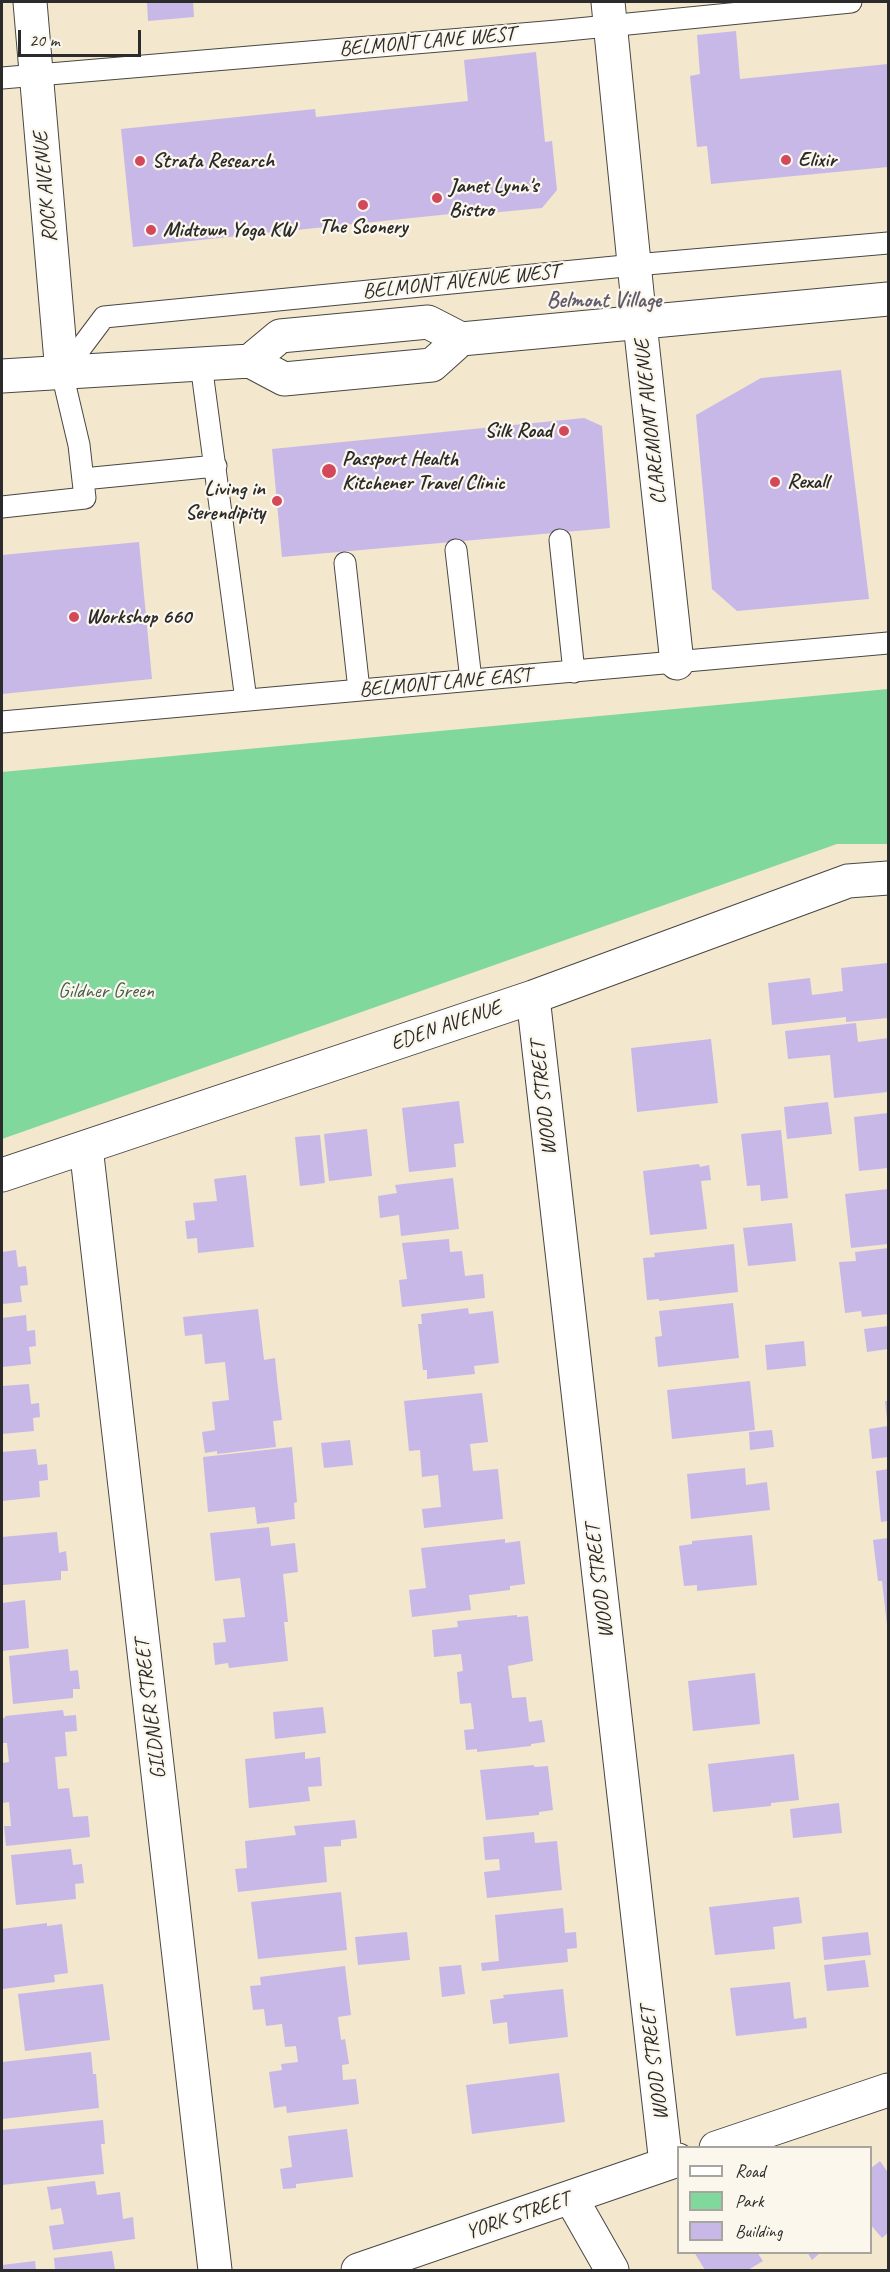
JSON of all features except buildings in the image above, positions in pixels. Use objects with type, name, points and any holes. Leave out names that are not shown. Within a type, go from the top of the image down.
[{"type":"street","name":"ROCK AVENUE","points":[[30,2],[62,373]]},
{"type":"street","name":"CLAREMONT AVENUE","points":[[609,14],[677,663]]},
{"type":"street","points":[[2,376],[250,361],[284,379],[432,365],[461,339],[888,299]]},
{"type":"street","name":"BELMONT AVENUE WEST","points":[[250,361],[280,336],[428,322],[461,339]]},
{"type":"street","points":[[2,358],[62,373]]},
{"type":"street","name":"EDEN AVENUE","points":[[2,1175],[533,997],[848,881],[888,878]]},
{"type":"street","name":"WOOD STREET","points":[[533,997],[672,2162]]},
{"type":"street","name":"GILDNER STREET","points":[[86,1147],[215,2271]]},
{"type":"street","points":[[722,2146],[888,2090]]},
{"type":"street","name":"YORK STREET","points":[[358,2271],[672,2162]]},
{"type":"street","points":[[571,2198],[612,2271]]},
{"type":"lane","name":"BELMONT LANE WEST","points":[[2,78],[609,14],[851,2]]},
{"type":"lane","name":"BELMONT AVENUE WEST","points":[[62,373],[104,317],[635,265],[888,243]]},
{"type":"lane","points":[[201,364],[246,700]]},
{"type":"lane","points":[[2,507],[86,498],[79,446],[62,373]]},
{"type":"lane","points":[[83,479],[216,466]]},
{"type":"lane","points":[[560,540],[574,672]]},
{"type":"lane","points":[[456,550],[471,681]]},
{"type":"lane","points":[[345,563],[359,690]]},
{"type":"lane","name":"BELMONT LANE EAST","points":[[2,722],[677,663],[888,642]]},
{"type":"green space","name":"Gildner Green","points":[[888,689],[888,844],[837,844],[2,1139],[2,772]]},
{"type":"place","name":"Elixir","points":[[786,160]]},
{"type":"place","name":"Strata Research","points":[[140,161]]},
{"type":"place","name":"Janet Lynn's Bistro","points":[[437,198]]},
{"type":"place","name":"The Sconery","points":[[363,205]]},
{"type":"place","name":"Midtown Yoga KW","points":[[151,230]]},
{"type":"place","name":"Silk Road","points":[[564,431]]},
{"type":"place","name":"Passport Health Kitchener Travel Clinic","points":[[329,471]]},
{"type":"place","name":"Rexall","points":[[775,482]]},
{"type":"place","name":"Living in Serendipity","points":[[277,501]]},
{"type":"place","name":"Workshop 660","points":[[74,617]]},
{"type":"district","name":"Belmont Village","points":[[604,301]]}]
